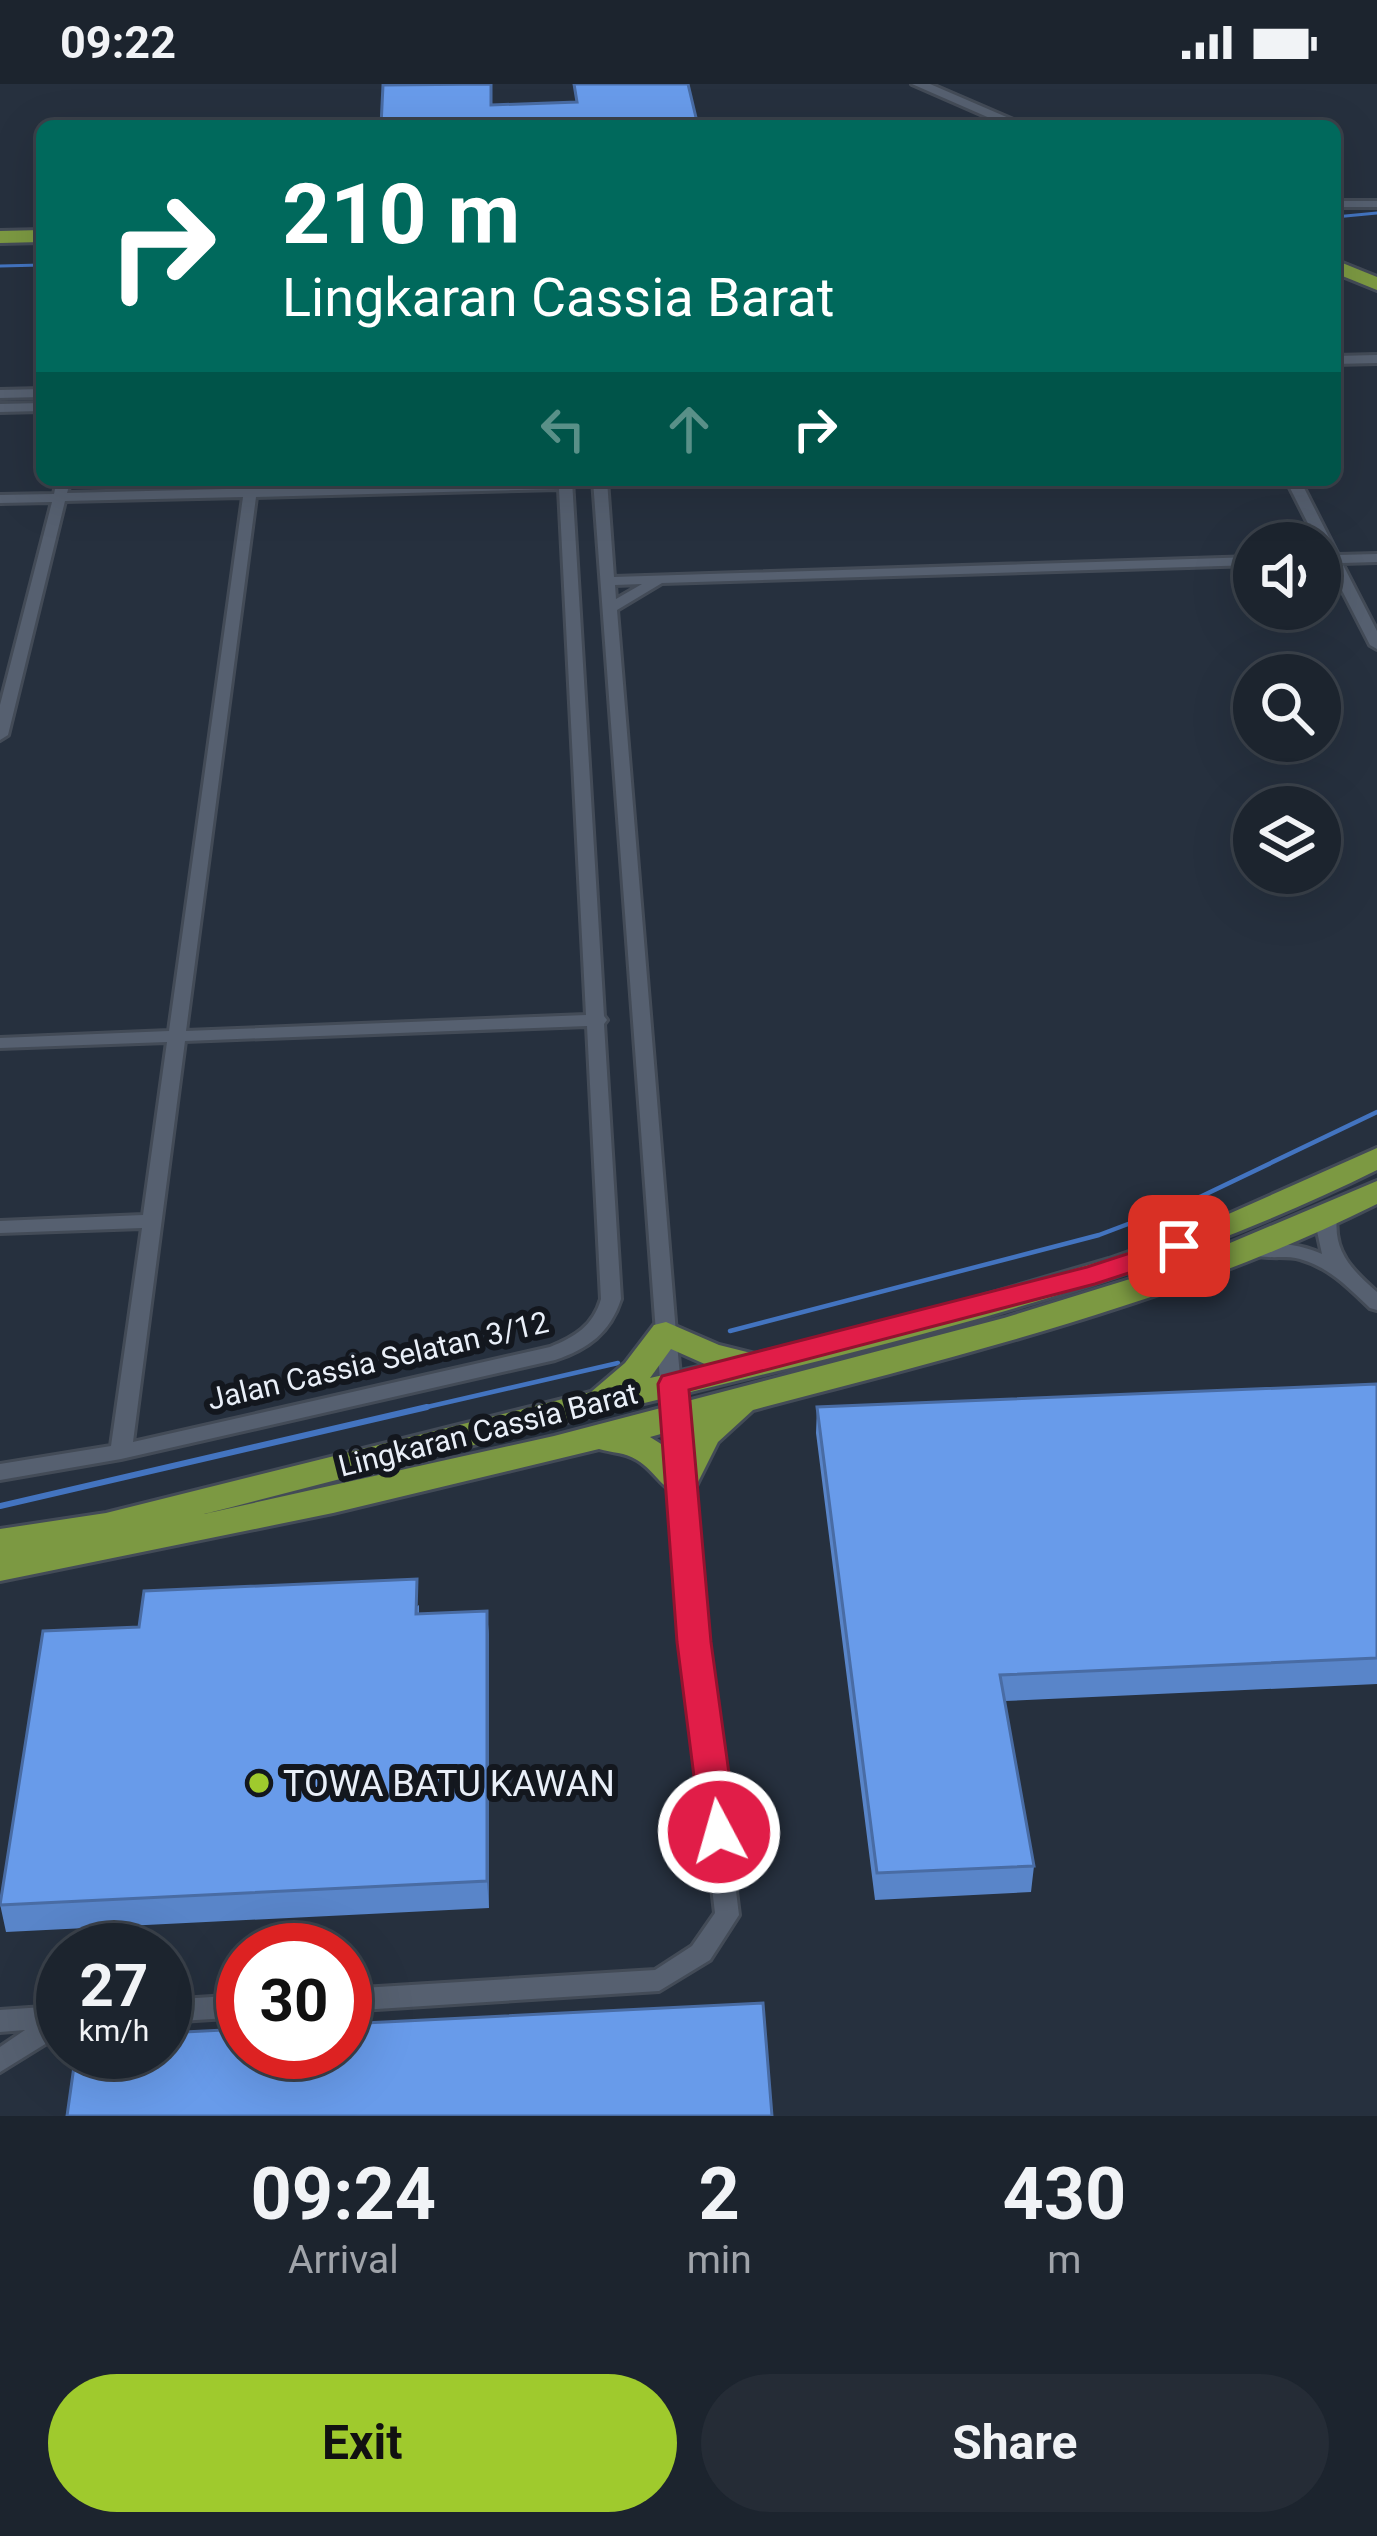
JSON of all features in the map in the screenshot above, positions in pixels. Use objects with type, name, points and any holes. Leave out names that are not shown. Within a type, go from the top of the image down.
[{"type":"main road","points":[[0,240],[36,240]]},
{"type":"main road","points":[[1341,264],[1377,275]]},
{"type":"main road","points":[[1341,265],[1377,284]]},
{"type":"main road","name":"Lingkaran Cassia Barat","points":[[0,1568],[587,1441],[760,1365],[1136,1263],[1308,1195],[1377,1158]]},
{"type":"main road","name":"Lingkaran Cassia Barat","points":[[0,1542],[106,1526],[591,1403],[751,1399],[1141,1290],[1252,1250],[1377,1191]]},
{"type":"main road","points":[[591,1403],[637,1371],[666,1333],[710,1354],[760,1365]]},
{"type":"main road","points":[[681,1483],[704,1435],[751,1399]]},
{"type":"main road","points":[[587,1441],[617,1440],[646,1448],[668,1463],[681,1483]]},
{"type":"street","points":[[903,84],[989,120]]},
{"type":"street","points":[[919,84],[1006,120]]},
{"type":"street","points":[[1341,204],[1377,204]]},
{"type":"street","points":[[1341,360],[1377,359]]},
{"type":"street","points":[[0,394],[36,393]]},
{"type":"street","points":[[0,408],[36,407]]},
{"type":"street","points":[[0,735],[62,486]]},
{"type":"street","points":[[0,500],[450,486]]},
{"type":"street","name":"Jalan Cassia Selatan 3/12","points":[[0,1472],[121,1452],[555,1353],[585,1341],[605,1322],[611,1299],[598,1020],[565,486]]},
{"type":"street","points":[[372,1998],[659,1980],[701,1953],[727,1915],[694,1642],[666,1333],[600,486]]},
{"type":"street","points":[[1296,486],[1311,522]]},
{"type":"street","points":[[121,1452],[250,493]]},
{"type":"street","points":[[1341,559],[1377,558]]},
{"type":"street","points":[[606,559],[660,580]]},
{"type":"street","points":[[608,581],[1233,562]]},
{"type":"street","points":[[610,608],[660,580]]},
{"type":"street","points":[[1341,583],[1377,645]]},
{"type":"street","points":[[0,1043],[598,1020]]},
{"type":"street","points":[[1328,1217],[1327,1246],[1346,1275],[1377,1304]]},
{"type":"street","points":[[0,1227],[152,1222]]},
{"type":"street","points":[[1252,1250],[1303,1253],[1346,1275]]},
{"type":"street","points":[[0,2021],[36,2019]]},
{"type":"street","points":[[0,2061],[36,2036]]},
{"type":"building","points":[[491,84],[491,105],[577,102],[574,84],[688,84],[697,120],[381,120],[383,85]]},
{"type":"building","points":[[1377,1384],[1377,1658],[1000,1675],[1034,1866],[877,1873],[817,1407]]},
{"type":"building","name":"TOWA BATU KAWAN","points":[[417,1579],[416,1614],[487,1611],[487,1881],[0,1905],[43,1631],[139,1627],[144,1591]]},
{"type":"building","points":[[763,2003],[772,2116],[67,2116],[72,2079],[192,2079],[192,2032],[216,2030],[216,2079],[372,2079],[372,2023]]},
{"type":"waterway","points":[[1341,216],[1377,213]]},
{"type":"waterway","points":[[0,266],[36,265]]},
{"type":"waterway","points":[[730,1331],[1099,1235],[1202,1196],[1377,1112]]},
{"type":"waterway","points":[[424,1408],[618,1363]]},
{"type":"waterway","points":[[0,1506],[424,1408]]},
{"type":"waterway","points":[[414,1410],[424,1408]]},
{"type":"place","name":"TOWA BATU KAWAN","points":[[259,1783]]},
{"type":"route","points":[[719,1832],[694,1642],[673,1384],[1095,1275],[1179,1246]]}]
